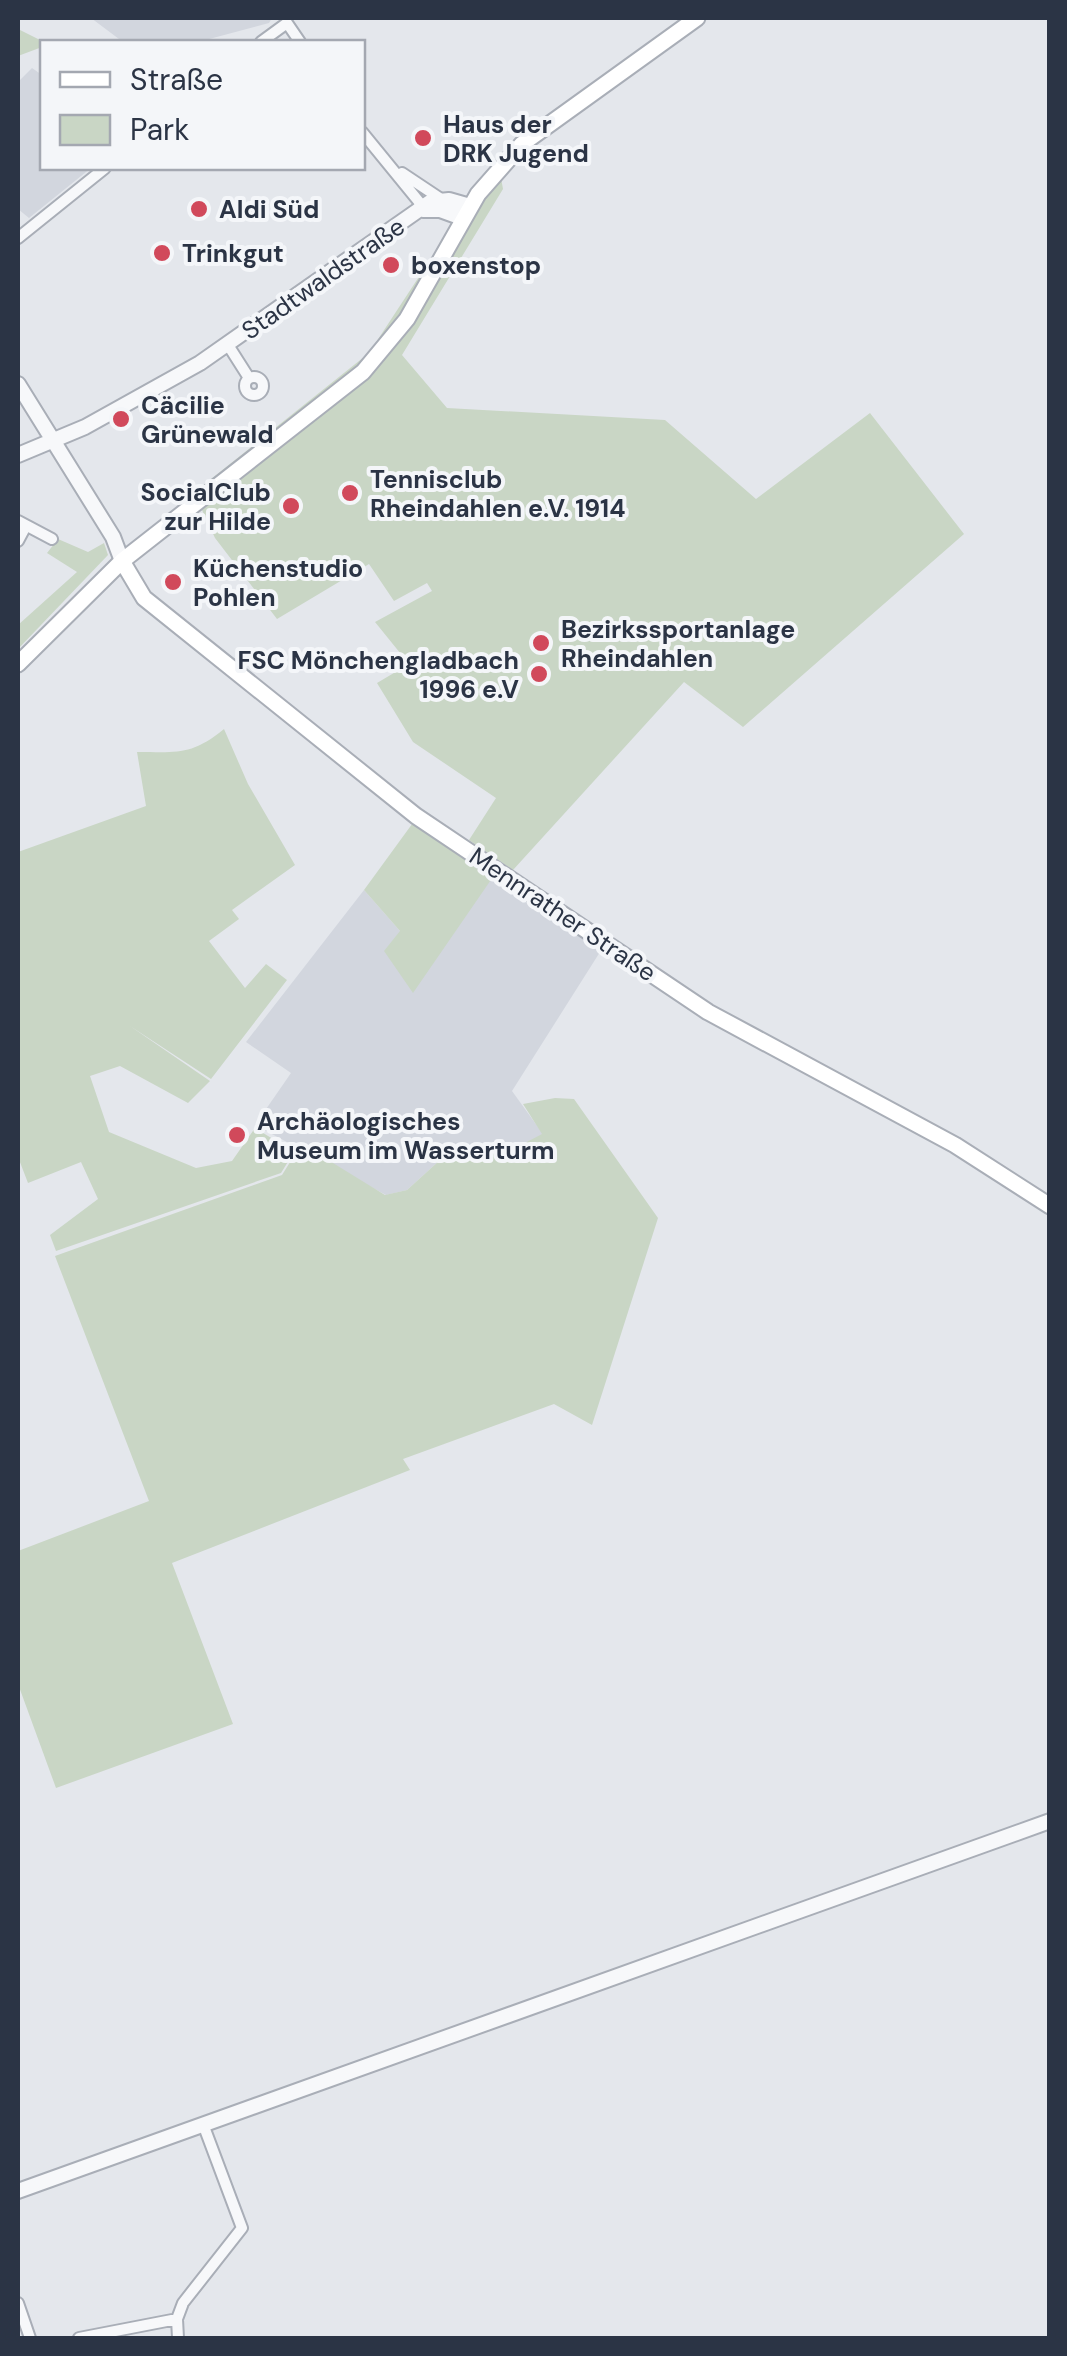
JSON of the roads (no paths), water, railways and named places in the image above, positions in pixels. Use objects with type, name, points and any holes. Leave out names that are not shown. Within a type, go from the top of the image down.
[{"type":"main road","points":[[18,664],[122,561],[363,372],[407,319],[466,212],[502,164],[541,128],[697,18]]},
{"type":"main road","name":"Mennrather Straße","points":[[122,561],[144,598],[416,816],[708,1012],[955,1144],[1050,1206]]},
{"type":"street","points":[[264,40],[287,23],[299,40]]},
{"type":"street","points":[[365,135],[420,203],[418,210],[466,212]]},
{"type":"street","points":[[18,238],[103,170]]},
{"type":"street","points":[[396,170],[466,212]]},
{"type":"street","name":"Stadtwaldstraße","points":[[18,455],[99,419],[228,346],[418,210],[441,200]]},
{"type":"street","name":"Stadtwaldstraße","points":[[228,346],[249,378]]},
{"type":"street","points":[[18,384],[113,537],[122,561]]},
{"type":"street","points":[[18,541],[22,523],[52,539]]},
{"type":"street","points":[[18,2191],[1050,1821]]},
{"type":"street","points":[[178,2338],[177,2319],[183,2303],[242,2228],[203,2124]]},
{"type":"street","points":[[18,2303],[30,2338]]},
{"type":"street","points":[[78,2338],[177,2319]]},
{"type":"place","name":"Haus der DRK Jugend","points":[[423,138]]},
{"type":"place","name":"Aldi Süd","points":[[199,209]]},
{"type":"place","name":"Trinkgut","points":[[162,253]]},
{"type":"place","name":"boxenstop","points":[[391,265]]},
{"type":"place","name":"Cäcilie Grünewald","points":[[121,419]]},
{"type":"place","name":"Tennisclub Rheindahlen e.V. 1914","points":[[350,493]]},
{"type":"place","name":"SocialClub zur Hilde","points":[[291,506]]},
{"type":"place","name":"Küchenstudio Pohlen","points":[[173,582]]},
{"type":"place","name":"Bezirkssportanlage Rheindahlen","points":[[541,643]]},
{"type":"place","name":"FSC Mönchengladbach 1996 e.V","points":[[539,674]]},
{"type":"place","name":"Archäologisches Museum im Wasserturm","points":[[237,1135]]}]
